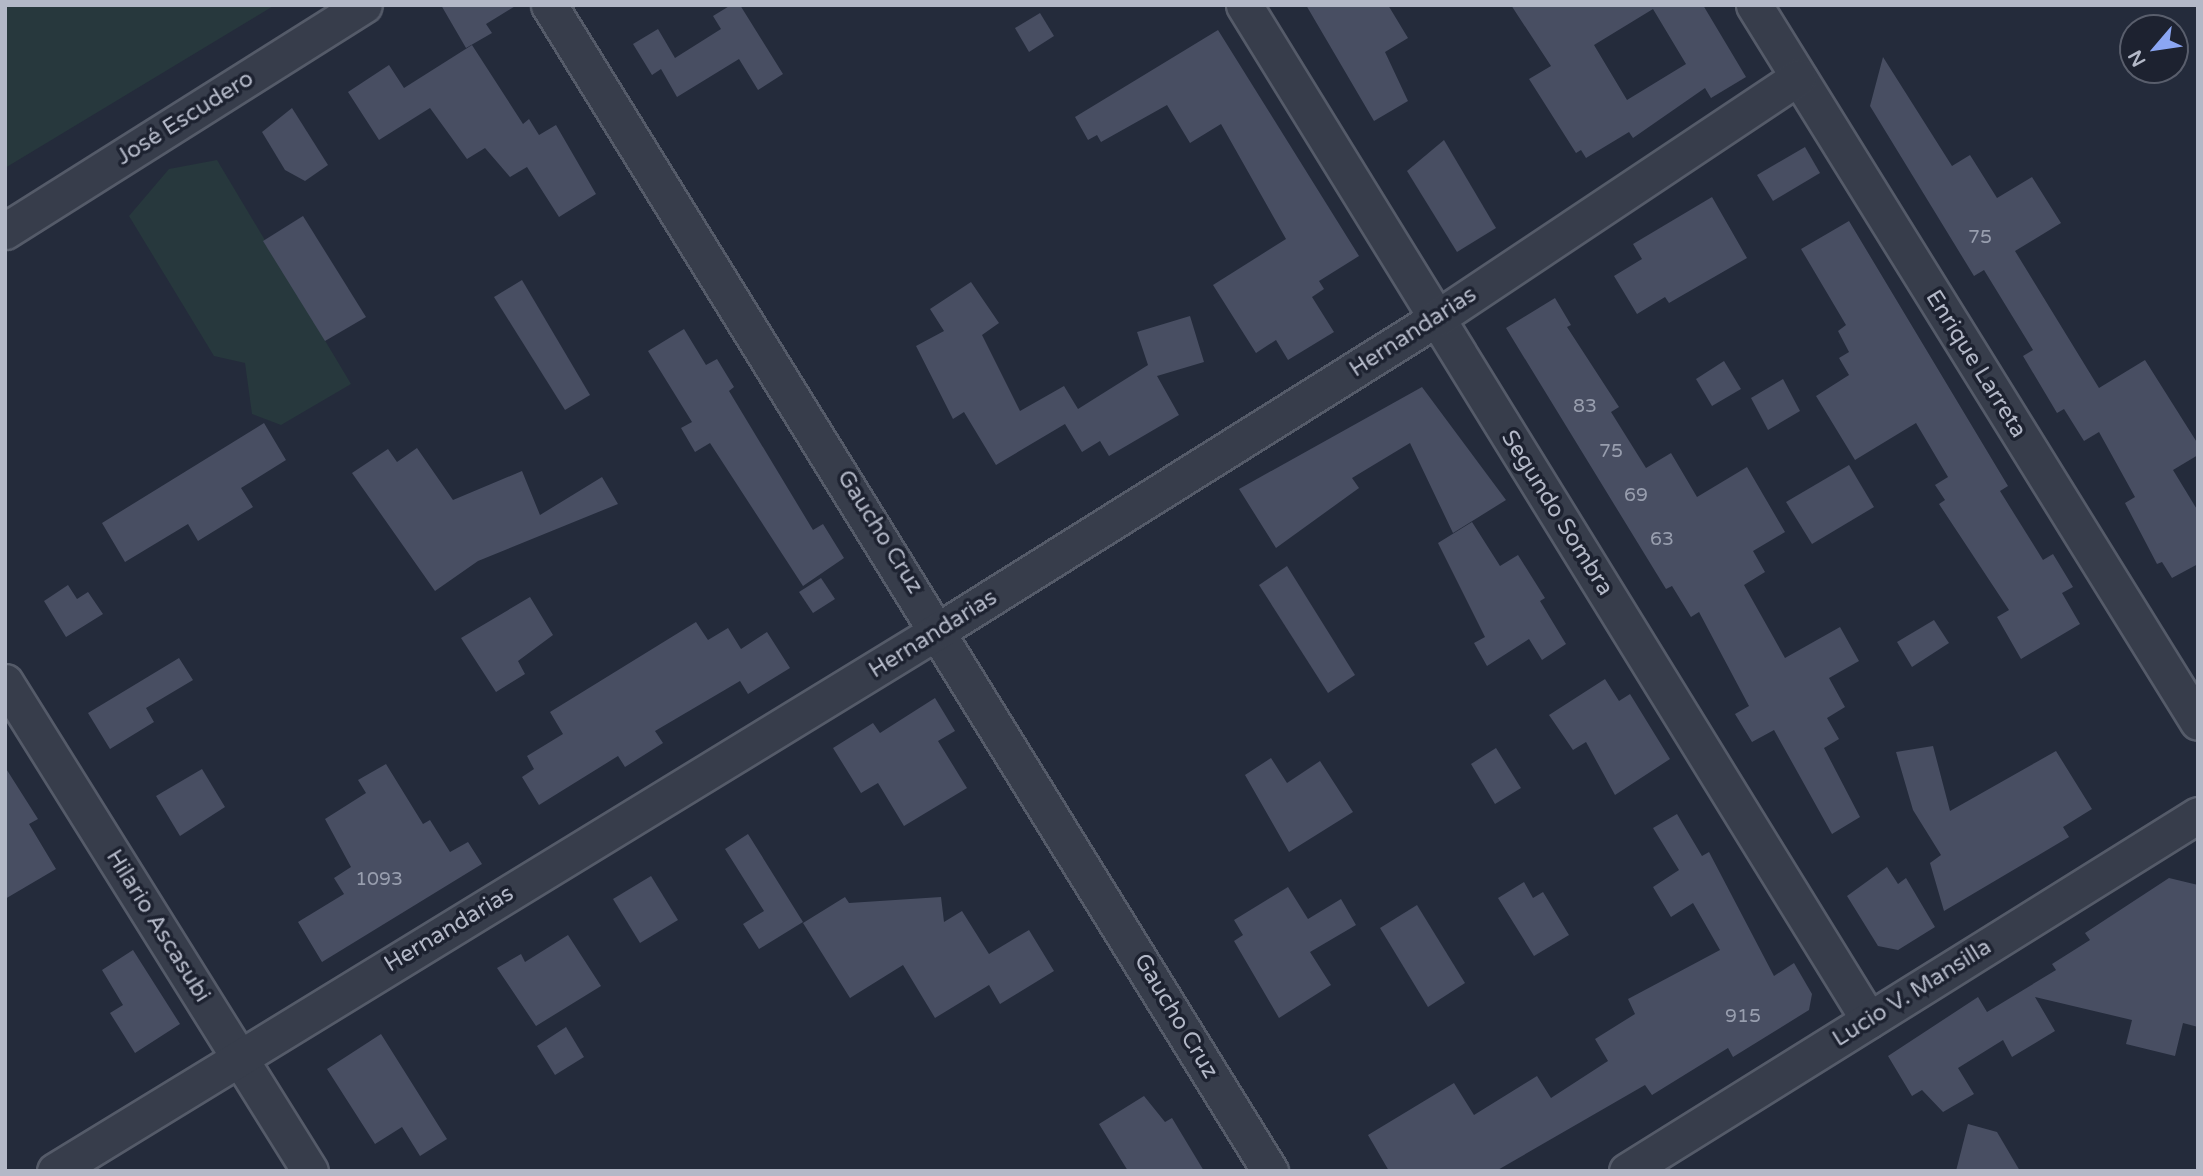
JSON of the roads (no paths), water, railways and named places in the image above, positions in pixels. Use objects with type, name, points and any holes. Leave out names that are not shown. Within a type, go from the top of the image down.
[{"type":"street","name":"José Escudero","points":[[5,231],[364,5]]},
{"type":"street","name":"Gaucho Cruz","points":[[549,5],[941,629],[1270,1171]]},
{"type":"street","name":"Segundo Sombra","points":[[1244,5],[1869,1020]]},
{"type":"street","name":"Enrique Larreta","points":[[1755,5],[2198,722]]},
{"type":"street","name":"Hernandarias","points":[[55,1171],[941,629],[1437,318],[1798,77]]},
{"type":"street","name":"Hilario Ascasubi","points":[[5,682],[310,1171]]},
{"type":"street","name":"Lucio V. Mansilla","points":[[1627,1171],[2198,816]]}]
